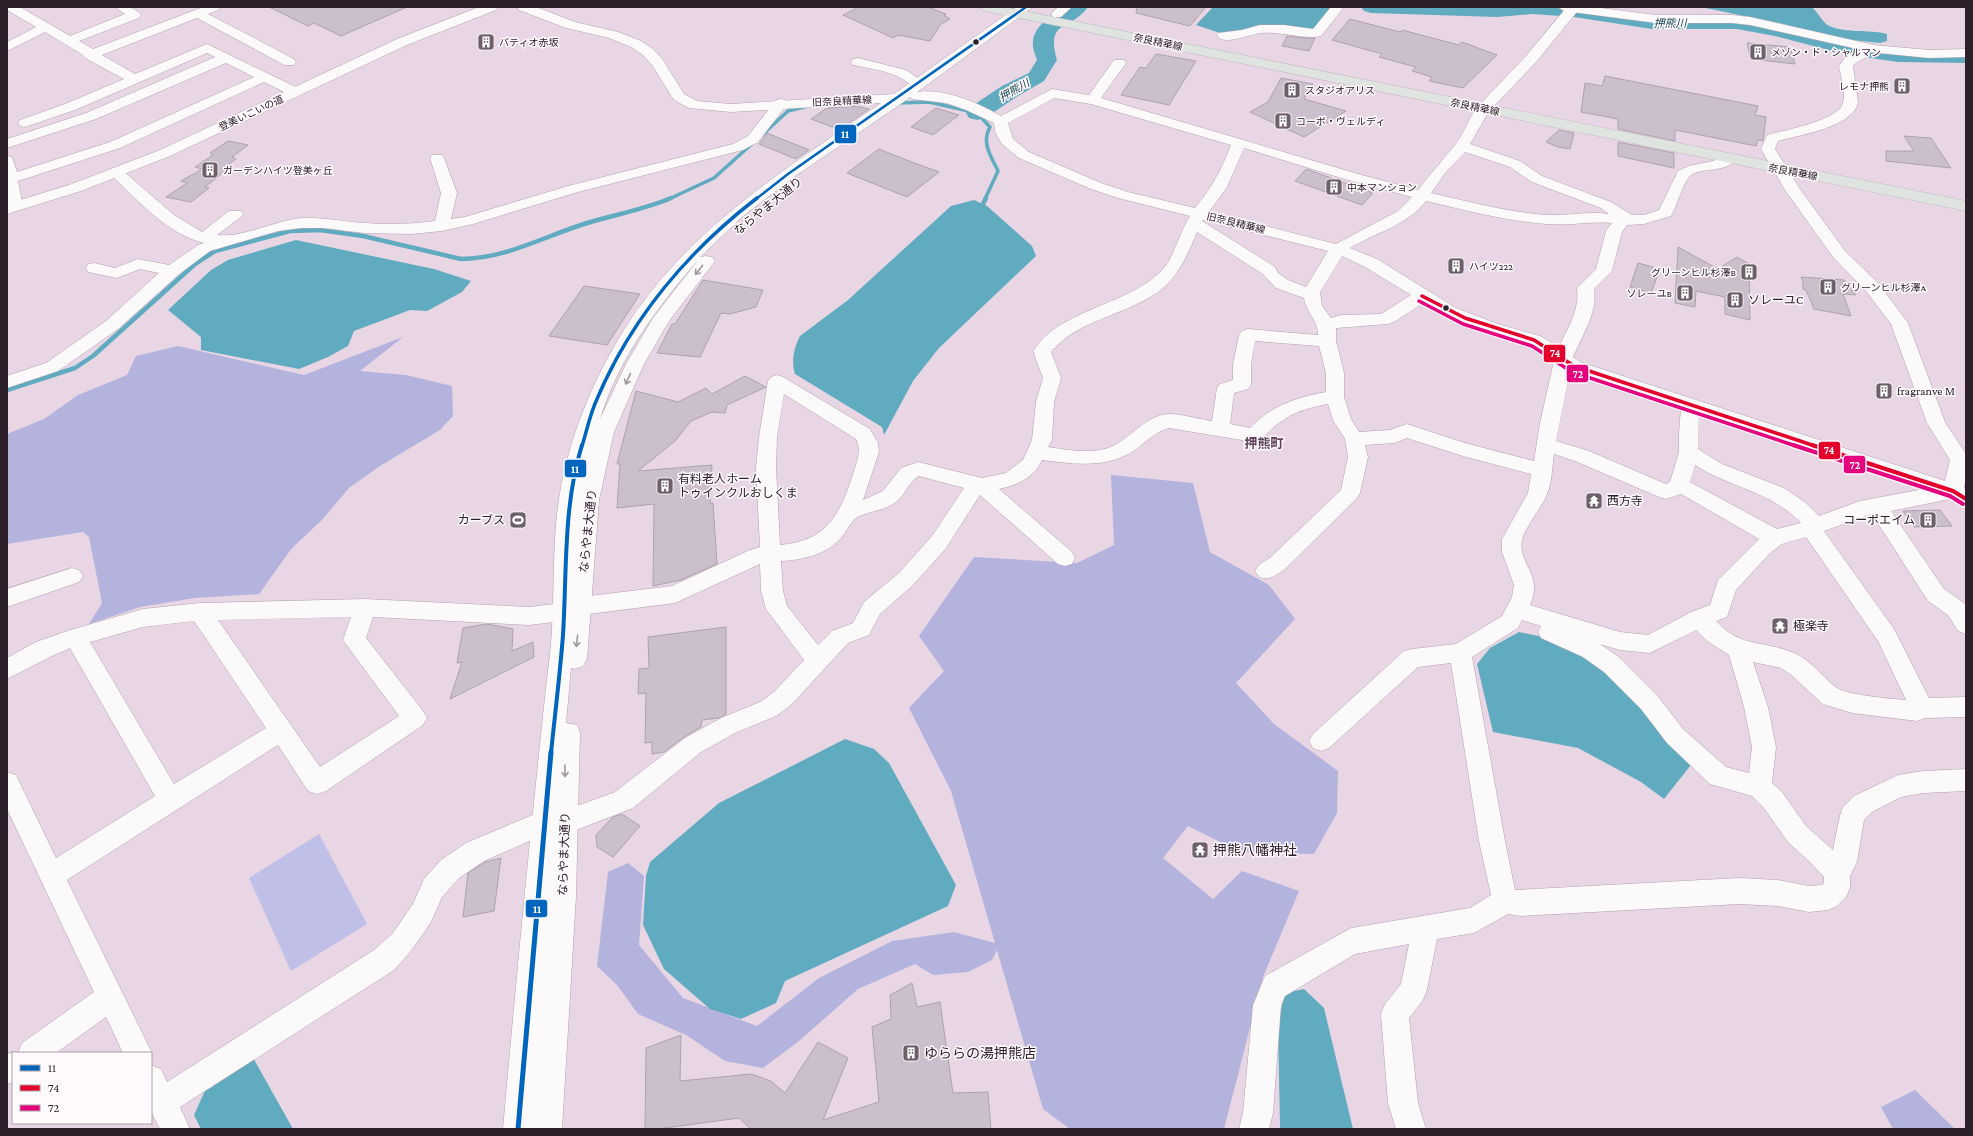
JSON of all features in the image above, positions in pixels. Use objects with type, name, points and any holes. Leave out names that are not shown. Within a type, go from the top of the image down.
[{"type":"main road","name":"奈良精華線","points":[[985,7],[1044,13],[1779,165],[1966,206]]},
{"type":"main road","name":"奈良精華線","points":[[1486,105],[1729,159],[1779,165],[1966,198]]},
{"type":"street","points":[[11,7],[134,80]]},
{"type":"street","points":[[68,41],[135,15],[121,7]]},
{"type":"street","points":[[90,55],[214,7]]},
{"type":"street","name":"登美いこいの道","points":[[11,208],[117,173],[165,153],[402,42],[491,7]]},
{"type":"street","name":"旧奈良精華線","points":[[524,7],[570,25],[613,35],[636,44],[648,52],[658,63],[679,97],[694,105],[731,108],[911,93],[928,95],[976,107],[1001,121],[1001,130],[1004,140],[1013,149],[1096,186],[1197,218],[1338,249],[1371,263],[1422,296],[1465,318],[1534,340],[1544,345],[1563,360],[1574,366],[1960,495]]},
{"type":"street","points":[[1223,36],[1243,34],[1260,29],[1284,29],[1316,33],[1338,7]]},
{"type":"street","points":[[1266,571],[1278,564],[1350,493],[1358,457],[1354,439],[1342,420],[1335,397],[1335,373],[1327,333],[1314,306],[1312,292],[1338,249],[1404,214],[1414,206],[1440,170],[1462,146],[1486,105],[1531,59],[1570,9],[1652,25],[1748,30],[1774,34],[1806,43],[1870,52],[1929,54],[1966,53]]},
{"type":"street","points":[[198,13],[289,62]]},
{"type":"street","name":"ならやま大通り","points":[[518,1129],[555,822],[565,757],[572,609],[589,500],[604,432],[635,364],[662,318],[710,256],[752,216],[911,93],[1044,13]]},
{"type":"street","points":[[7,47],[45,27]]},
{"type":"street","points":[[25,123],[134,80],[207,48],[295,92]]},
{"type":"street","points":[[1513,616],[1620,641],[1650,644],[1699,618],[1719,611],[1726,586],[1762,548],[1776,538],[1813,527],[1860,509],[1960,495],[1960,460],[1936,422],[1899,323],[1872,287],[1839,254],[1793,190],[1768,149],[1772,138],[1831,120],[1845,112],[1850,105],[1846,66],[1852,58],[1870,52]]},
{"type":"street","points":[[7,144],[90,117],[226,58]]},
{"type":"street","points":[[858,62],[900,73],[911,93]]},
{"type":"street","points":[[1093,100],[1119,63]]},
{"type":"street","points":[[9,179],[115,146],[264,77]]},
{"type":"street","points":[[1001,121],[1022,111],[1052,93],[1093,100],[1246,144],[1328,171],[1422,196],[1530,218],[1560,220],[1585,217],[1625,221],[1651,219],[1665,213],[1682,174],[1688,170],[1720,165],[1729,159]]},
{"type":"street","points":[[7,382],[52,367],[112,325],[172,271],[204,248],[276,228],[300,223],[324,223],[364,228],[411,229],[442,226],[467,221],[596,183],[738,147],[753,139],[781,103]]},
{"type":"street","points":[[175,1129],[156,1091],[384,960],[402,942],[422,913],[433,888],[450,869],[475,852],[555,822],[624,800],[693,745],[729,725],[768,709],[782,699],[840,637],[861,629],[872,608],[906,579],[934,548],[973,490],[982,485],[1012,479],[1031,464],[1038,453],[1042,440],[1044,402],[1052,378],[1042,350],[1044,346],[1057,335],[1130,300],[1164,278],[1197,218],[1221,185],[1231,165],[1239,143]]},
{"type":"street","points":[[1462,146],[1515,164],[1537,179],[1606,205],[1625,221]]},
{"type":"street","points":[[437,158],[450,193],[442,226]]},
{"type":"street","points":[[7,160],[11,208]]},
{"type":"street","points":[[117,173],[166,216],[204,238],[230,242]]},
{"type":"street","points":[[204,238],[235,214]]},
{"type":"street","points":[[1197,218],[1269,271],[1274,279],[1312,295]]},
{"type":"street","points":[[1321,741],[1412,658],[1460,653],[1513,616],[1524,593],[1522,576],[1510,547],[1512,539],[1538,493],[1563,360],[1582,318],[1586,300],[1585,288],[1604,271],[1614,231],[1625,221]]},
{"type":"street","points":[[94,268],[117,273],[138,264],[172,271]]},
{"type":"street","points":[[1220,428],[1226,388],[1242,385],[1242,364],[1248,335],[1327,333],[1341,320],[1382,320],[1388,318],[1404,306],[1422,296]]},
{"type":"street","points":[[7,669],[44,649],[75,637],[143,618],[200,612],[365,608],[529,616],[675,594],[757,556],[769,554],[804,550],[827,540],[841,526],[849,512],[869,452],[868,443],[863,434],[777,381],[768,437],[766,468],[769,554],[772,591],[778,609],[818,661]]},
{"type":"street","points":[[1038,453],[1092,459],[1124,449],[1142,433],[1162,422],[1169,421],[1220,428],[1254,435],[1262,426],[1284,410],[1309,401],[1335,397]]},
{"type":"street","points":[[1679,486],[1689,452],[1688,433],[1691,405]]},
{"type":"street","points":[[1354,439],[1394,436],[1407,431],[1463,449],[1542,470]]},
{"type":"street","points":[[1546,444],[1582,456],[1666,492],[1679,486],[1697,493],[1776,538]]},
{"type":"street","points":[[1689,452],[1715,469],[1777,493],[1799,508],[1886,635],[1918,701],[1924,708]]},
{"type":"street","points":[[849,512],[882,503],[899,488],[908,473],[918,470],[982,485],[1065,558]]},
{"type":"street","points":[[1877,506],[1936,596],[1956,609],[1966,625]]},
{"type":"street","points":[[7,598],[72,576]]},
{"type":"street","points":[[200,612],[317,783],[415,718],[354,640],[365,608]]},
{"type":"street","points":[[1513,616],[1591,650],[1612,665],[1649,702],[1674,736],[1705,765],[1719,776],[1759,787],[1773,800],[1797,834],[1820,854],[1837,873]]},
{"type":"street","points":[[1699,618],[1715,635],[1738,649],[1786,660],[1798,667],[1831,697],[1852,703],[1900,710],[1917,711],[1924,708],[1966,707]]},
{"type":"street","points":[[75,637],[170,800]]},
{"type":"street","points":[[1738,649],[1756,706],[1764,747],[1759,787]]},
{"type":"street","points":[[1460,653],[1492,841],[1505,901]]},
{"type":"street","points":[[52,875],[281,730]]},
{"type":"street","points":[[1254,1129],[1258,1113],[1267,1005],[1275,986],[1351,941],[1406,930],[1426,929],[1474,920],[1505,901],[1521,903],[1739,891],[1778,893],[1809,899],[1828,897],[1837,888],[1837,873],[1844,862],[1852,815],[1863,804],[1898,786],[1923,782],[1966,780]]},
{"type":"street","points":[[7,783],[138,1052]]},
{"type":"street","name":"ならやま大通り","points":[[547,1129],[559,976],[555,822]]},
{"type":"street","points":[[1411,1129],[1403,1103],[1395,1014],[1413,990],[1426,929]]},
{"type":"street","points":[[33,1052],[111,997]]},
{"type":"shaded area","points":[[1213,7],[1331,7],[1313,30],[1223,34],[1196,25]]},
{"type":"shaded area","points":[[1701,7],[1812,7],[1826,24],[1832,27],[1887,34],[1887,41],[1880,43],[1833,38],[1783,24]]},
{"type":"shaded area","points":[[974,200],[987,206],[1032,246],[1036,256],[939,348],[913,381],[884,435],[882,427],[795,374],[793,360],[796,345],[800,336],[848,300],[951,206]]},
{"type":"shaded area","points":[[296,240],[434,269],[471,281],[462,292],[427,311],[410,310],[354,331],[348,346],[328,357],[299,369],[201,350],[201,337],[168,310],[211,270],[228,260]]},
{"type":"shaded area","points":[[403,337],[360,371],[406,375],[452,386],[453,416],[440,430],[380,466],[349,488],[323,519],[292,548],[259,594],[195,598],[140,607],[89,624],[102,603],[89,537],[83,532],[7,544],[7,434],[44,419],[78,395],[127,375],[136,356],[178,346],[304,375]]},
{"type":"shaded area","points":[[1111,475],[1193,483],[1210,552],[1269,585],[1295,619],[1236,683],[1274,724],[1338,771],[1337,813],[1314,854],[1240,852],[1188,826],[1163,858],[1213,899],[1242,871],[1299,891],[1263,977],[1224,1129],[1070,1129],[1043,1109],[997,950],[992,960],[968,972],[933,975],[915,964],[858,989],[799,1041],[763,1068],[725,1061],[686,1035],[638,1014],[617,985],[597,966],[608,872],[628,863],[644,876],[639,945],[683,998],[757,1026],[819,978],[892,941],[954,932],[995,943],[951,791],[909,708],[944,671],[919,636],[974,557],[1077,563],[1114,545]]},
{"type":"shaded area","points":[[1519,632],[1572,643],[1614,667],[1694,761],[1664,799],[1641,782],[1578,748],[1493,732],[1477,664],[1490,648]]},
{"type":"shaded area","points":[[845,739],[874,749],[889,763],[956,885],[948,906],[785,981],[776,1003],[741,1019],[710,1009],[664,969],[643,925],[646,876],[650,862],[719,803]]},
{"type":"shaded area","points":[[319,834],[367,924],[291,971],[249,878]]},
{"type":"shaded area","points":[[1304,989],[1324,1008],[1353,1129],[1281,1129],[1280,1127],[1278,1023],[1285,993]]},
{"type":"shaded area","points":[[252,1056],[293,1129],[201,1129],[194,1115],[208,1084]]},
{"type":"shaded area","points":[[1915,1090],[1955,1129],[1893,1129],[1881,1107]]},
{"type":"building","points":[[269,7],[407,7],[341,36],[314,23],[308,26]]},
{"type":"building","points":[[859,7],[928,7],[946,14],[944,15],[950,19],[941,24],[930,41],[898,35],[893,38],[843,15]]},
{"type":"building","points":[[1137,7],[1206,7],[1190,26],[1136,13]]},
{"type":"building","points":[[1350,19],[1400,32],[1402,30],[1459,45],[1462,42],[1497,55],[1463,88],[1429,81],[1432,77],[1412,71],[1416,67],[1379,57],[1382,54],[1332,40]]},
{"type":"building","points":[[1287,36],[1315,38],[1309,51],[1282,46]]},
{"type":"building","points":[[1747,43],[1790,47],[1795,64],[1751,59]]},
{"type":"building","points":[[1156,54],[1196,61],[1169,105],[1121,95],[1140,67],[1146,68]]},
{"type":"building","points":[[1605,76],[1758,106],[1755,115],[1766,117],[1763,141],[1758,140],[1756,146],[1675,130],[1675,141],[1618,129],[1618,119],[1581,112],[1585,83],[1602,86]]},
{"type":"building","points":[[1281,78],[1313,84],[1304,99],[1346,111],[1304,137],[1250,112],[1268,102]]},
{"type":"building","points":[[857,106],[869,109],[843,127],[838,125],[835,128],[811,119],[827,108]]},
{"type":"building","points":[[936,108],[959,115],[933,135],[911,127]]},
{"type":"building","points":[[1559,130],[1574,133],[1570,149],[1558,147],[1546,142]]},
{"type":"building","points":[[767,133],[809,150],[796,159],[759,144]]},
{"type":"building","points":[[1904,136],[1931,138],[1951,168],[1886,161],[1886,151],[1914,151]]},
{"type":"building","name":"ガーデンハイツ登美ヶ丘","points":[[228,141],[248,145],[232,157],[236,159],[229,164],[231,166],[205,187],[209,188],[191,202],[166,197],[187,183],[181,181],[202,169],[195,167],[213,155],[210,153]]},
{"type":"building","points":[[1618,142],[1674,153],[1674,168],[1618,156]]},
{"type":"building","points":[[879,149],[939,172],[907,197],[847,173]]},
{"type":"building","name":"中本マンション","points":[[1306,169],[1373,193],[1362,205],[1295,181]]},
{"type":"building","points":[[1678,247],[1718,269],[1737,257],[1749,264],[1750,320],[1725,314],[1725,297],[1696,291],[1695,307],[1675,303]]},
{"type":"building","points":[[1638,263],[1660,269],[1651,293],[1630,287]]},
{"type":"building","points":[[1801,277],[1844,280],[1856,295],[1843,294],[1851,316],[1814,309],[1806,290],[1803,289]]},
{"type":"building","points":[[703,280],[763,290],[756,307],[730,314],[721,313],[700,357],[657,353],[672,324],[675,324]]},
{"type":"building","points":[[584,286],[640,294],[607,345],[549,336]]},
{"type":"building","points":[[745,376],[766,387],[727,405],[725,413],[712,412],[691,421],[675,441],[638,471],[712,465],[710,504],[713,503],[717,564],[681,580],[653,586],[654,504],[617,508],[620,464],[617,464],[636,391],[678,402],[706,388],[712,394]]},
{"type":"building","name":"コーポエイム","points":[[1940,510],[1952,526],[1914,527],[1903,511]]},
{"type":"building","points":[[487,624],[513,629],[512,651],[533,642],[534,657],[450,699],[462,662],[457,663],[463,628]]},
{"type":"building","points":[[726,627],[726,714],[719,718],[702,720],[701,727],[684,737],[664,752],[652,754],[652,742],[645,743],[646,693],[638,694],[639,669],[649,668],[648,637]]},
{"type":"building","points":[[622,814],[640,826],[613,857],[597,847],[596,835],[613,817]]},
{"type":"building","points":[[501,858],[494,911],[463,917],[468,873],[485,862]]},
{"type":"building","name":"ゆららの湯押熊店","points":[[912,983],[917,1007],[940,1002],[953,1093],[988,1092],[991,1129],[751,1129],[739,1118],[658,1129],[645,1129],[646,1048],[681,1035],[680,1081],[751,1074],[771,1081],[785,1093],[818,1042],[848,1058],[823,1120],[879,1102],[872,1027],[891,1019],[890,995]]},
{"type":"waterway","name":"押熊川","points":[[977,113],[1010,91],[1037,77],[1047,60],[1043,44],[1047,31],[1064,16],[1078,7]]},
{"type":"waterway","name":"押熊川","points":[[1371,7],[1497,11],[1532,8],[1574,11],[1652,23],[1737,23],[1776,30],[1844,48],[1898,56],[1966,57]]},
{"type":"waterway","points":[[897,103],[929,102],[977,113],[990,127],[986,139],[990,155],[998,171],[985,199]]},
{"type":"waterway","points":[[763,134],[788,111],[808,106]]},
{"type":"waterway","points":[[669,199],[714,178],[753,143]]},
{"type":"waterway","points":[[7,390],[75,368],[93,356],[195,264],[215,251],[290,231],[320,230],[363,236],[461,259],[477,258],[508,251],[584,224],[639,209],[671,198]]},
{"type":"waterway","points":[[983,204],[986,198]]},
{"type":"transit line","name":"11","points":[[518,1129],[544,822],[563,635],[568,513],[576,464],[596,401],[614,362],[639,321],[669,282],[700,247],[736,214],[788,174],[1026,7]]},
{"type":"transit line","name":"74","points":[[1422,296],[1465,318],[1534,340],[1574,366],[1953,491],[1966,499]]},
{"type":"transit line","name":"72","points":[[1419,301],[1463,324],[1532,346],[1572,372],[1950,496],[1963,504]]},
{"type":"place","name":"パティオ赤坂","points":[[486,42]]},
{"type":"place","name":"メゾン・ド・シャルマン","points":[[1758,52]]},
{"type":"place","name":"レモナ押熊","points":[[1902,86]]},
{"type":"place","name":"スタジオアリス","points":[[1292,90]]},
{"type":"place","name":"コーポ・ヴェルディ","points":[[1283,121]]},
{"type":"place","name":"ガーデンハイツ登美ヶ丘","points":[[210,170]]},
{"type":"place","name":"中本マンション","points":[[1334,187]]},
{"type":"place","name":"ハイツ222","points":[[1456,266]]},
{"type":"place","name":"グリーンヒル杉澤B","points":[[1749,272]]},
{"type":"place","name":"グリーンヒル杉澤A","points":[[1828,287]]},
{"type":"place","name":"ソレーユB","points":[[1685,293]]},
{"type":"place","name":"ソレーユC","points":[[1735,300]]},
{"type":"place","name":"fragranve M","points":[[1884,391]]},
{"type":"place","name":"有料老人ホーム トゥインクルおしくま","points":[[665,486]]},
{"type":"place","name":"西方寺","points":[[1594,501]]},
{"type":"place","name":"カーブス","points":[[518,520]]},
{"type":"place","name":"コーポエイム","points":[[1928,520]]},
{"type":"place","name":"極楽寺","points":[[1780,626]]},
{"type":"place","name":"押熊八幡神社","points":[[1200,850]]},
{"type":"place","name":"ゆららの湯押熊店","points":[[911,1053]]},
{"type":"district","name":"押熊町","points":[[1264,443]]}]
